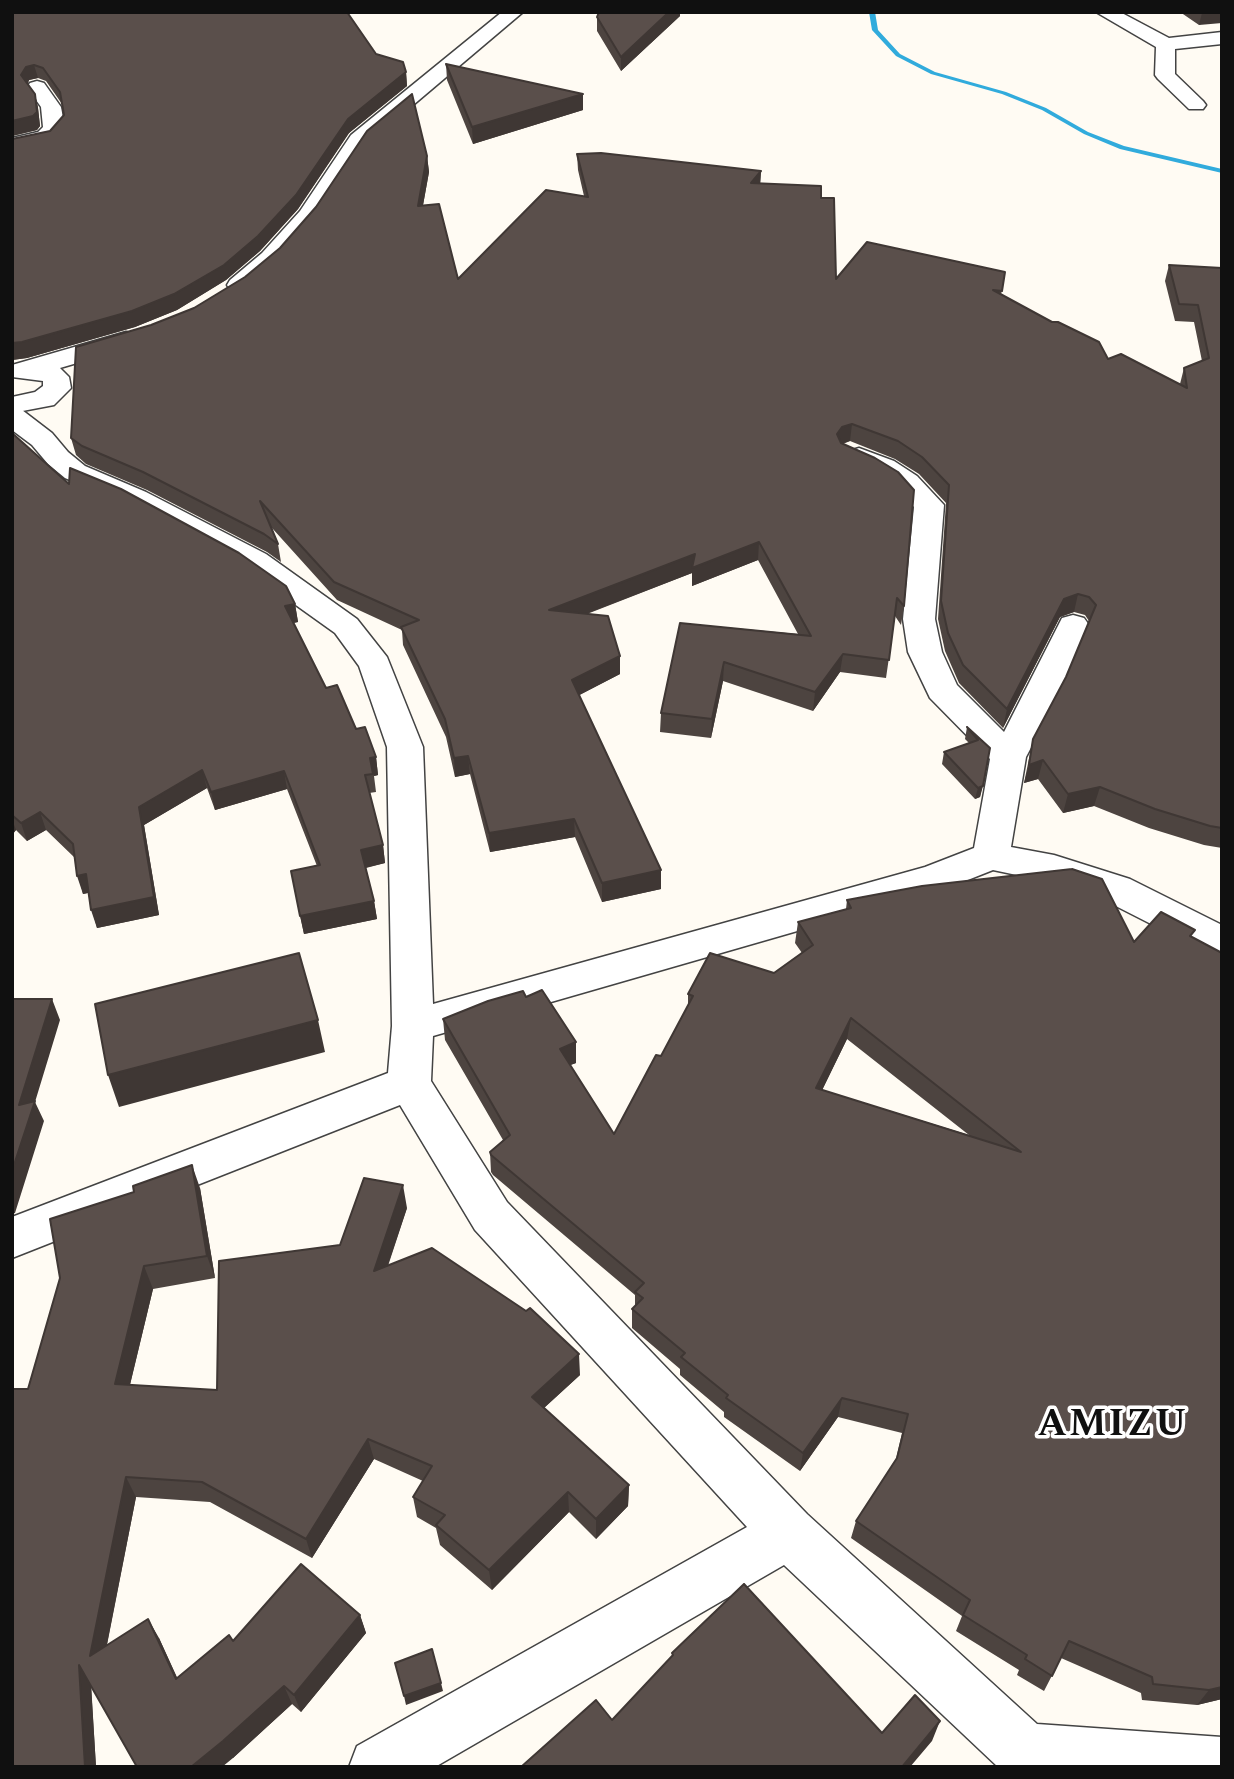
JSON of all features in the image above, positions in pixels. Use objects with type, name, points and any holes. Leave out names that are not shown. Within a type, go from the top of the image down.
[{"type":"street","points":[[222,298],[271,258],[308,216],[359,140],[514,12]]},
{"type":"street","points":[[1105,12],[1166,44],[1222,37]]},
{"type":"street","points":[[1166,44],[1165,75],[1196,105]]},
{"type":"street","points":[[12,145],[45,137],[54,129],[51,107],[37,87]]},
{"type":"street","points":[[19,371],[92,352],[145,334]]},
{"type":"street","points":[[92,352],[68,369],[27,428],[75,472],[136,498],[255,561],[345,626],[375,664],[405,747],[413,1026],[408,1083],[491,1216],[788,1533],[1022,1759],[1222,1766]]},
{"type":"street","points":[[19,371],[50,373],[55,388]]},
{"type":"street","points":[[12,405],[33,403],[55,388]]},
{"type":"street","points":[[851,453],[884,467],[908,482],[929,505],[919,619],[925,652],[942,690],[1008,757]]},
{"type":"street","points":[[991,856],[1008,757],[1042,694],[1073,625]]},
{"type":"street","points":[[413,1026],[910,884],[991,856],[1054,869],[1116,888],[1222,943]]},
{"type":"street","points":[[12,1238],[408,1083]]},
{"type":"street","points":[[378,1767],[788,1533]]},
{"type":"building","points":[[12,12],[347,12],[376,54],[403,62],[406,72],[348,119],[296,195],[258,236],[224,265],[174,294],[132,311],[12,343],[12,139],[50,131],[64,115],[60,92],[43,68],[34,65],[26,67],[21,75],[35,94],[37,112],[33,116],[12,121]]},
{"type":"building","points":[[599,12],[669,12],[621,57],[597,17]]},
{"type":"building","points":[[446,64],[583,94],[472,127]]},
{"type":"building","points":[[412,94],[427,156],[418,206],[439,204],[458,279],[546,190],[588,197],[577,154],[601,153],[761,171],[751,183],[821,186],[821,198],[834,198],[836,279],[867,242],[1005,272],[1002,291],[993,290],[1052,322],[1058,322],[1099,342],[1108,359],[1121,354],[1187,388],[1184,368],[1209,358],[1198,305],[1179,304],[1169,265],[1222,268],[1222,828],[1155,809],[1100,787],[1068,794],[1043,760],[1029,765],[1033,739],[1066,677],[1096,605],[1089,597],[1078,594],[1064,599],[1007,709],[963,665],[948,633],[941,601],[949,485],[922,457],[898,441],[852,424],[842,427],[837,434],[841,443],[898,472],[914,490],[904,606],[897,598],[889,660],[843,654],[815,692],[724,662],[712,719],[661,713],[680,623],[811,636],[759,542],[692,568],[695,554],[549,610],[608,616],[620,656],[572,680],[661,870],[602,883],[574,819],[489,833],[468,756],[454,758],[445,719],[401,627],[419,620],[334,582],[260,501],[278,544],[264,534],[143,472],[82,446],[71,438],[76,347],[151,325],[194,308],[245,277],[280,248],[316,207],[367,131]]},
{"type":"building","points":[[12,433],[69,484],[70,468],[121,489],[239,553],[286,586],[295,604],[285,606],[326,688],[337,685],[356,729],[365,727],[376,757],[370,758],[373,774],[365,775],[383,845],[361,850],[374,901],[300,916],[291,871],[320,865],[284,771],[211,792],[202,770],[139,807],[154,897],[91,910],[86,874],[77,876],[73,844],[40,812],[21,823],[12,815]]},
{"type":"building","points":[[967,727],[990,748],[983,786],[978,788],[944,752],[978,740]]},
{"type":"building","points":[[1072,869],[1102,879],[1134,942],[1161,912],[1195,930],[1190,936],[1222,953],[1222,1687],[1209,1690],[1153,1684],[1152,1677],[1069,1641],[1052,1676],[1025,1659],[1027,1655],[963,1615],[970,1600],[856,1521],[897,1458],[908,1414],[842,1398],[803,1453],[726,1398],[728,1395],[681,1357],[685,1353],[632,1309],[643,1298],[635,1292],[644,1283],[491,1155],[490,1152],[510,1135],[443,1019],[488,1001],[523,991],[526,997],[542,990],[576,1042],[560,1049],[614,1134],[656,1055],[661,1056],[693,996],[688,994],[710,953],[774,973],[813,945],[798,922],[851,908],[847,900],[922,886]],"holes":[[[851,1018],[1021,1152],[816,1088]]]},
{"type":"building","points":[[299,953],[318,1020],[108,1075],[95,1004]]},
{"type":"building","points":[[12,999],[52,999],[19,1105],[35,1101],[12,1171]]},
{"type":"building","points":[[192,1165],[207,1256],[144,1266],[115,1384],[217,1390],[219,1261],[340,1245],[364,1178],[403,1185],[374,1271],[432,1248],[526,1311],[530,1308],[579,1354],[532,1397],[629,1485],[596,1519],[568,1492],[489,1570],[436,1525],[445,1515],[413,1497],[432,1466],[368,1439],[306,1539],[202,1482],[126,1477],[90,1656],[148,1619],[176,1679],[229,1635],[233,1641],[301,1564],[360,1615],[294,1695],[284,1686],[191,1767],[137,1767],[79,1665],[85,1767],[12,1767],[12,1390],[28,1389],[60,1278],[50,1219],[134,1192],[133,1186]]},
{"type":"building","points":[[744,1584],[882,1733],[915,1695],[940,1721],[902,1767],[521,1767],[596,1700],[612,1720],[672,1653]]},
{"type":"building","points":[[432,1649],[441,1683],[404,1696],[395,1663]]},
{"type":"waterway","points":[[872,12],[875,30],[898,55],[933,73],[1004,93],[1044,109],[1086,133],[1122,148],[1222,171]]},
{"type":"district","name":"AMIZU","points":[[1113,1428]]}]
